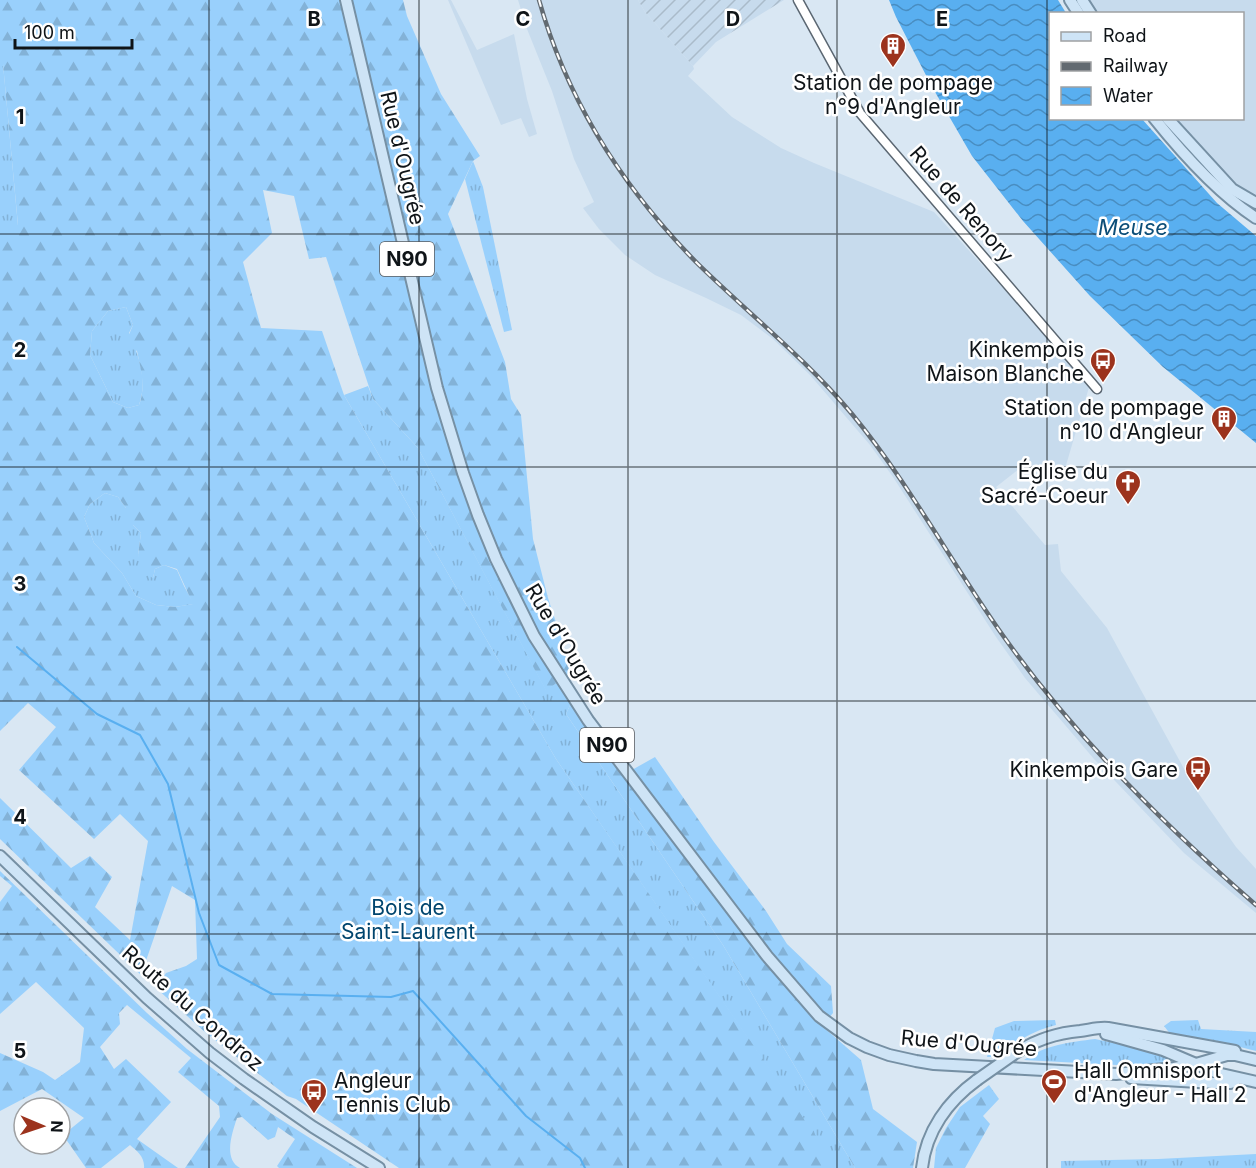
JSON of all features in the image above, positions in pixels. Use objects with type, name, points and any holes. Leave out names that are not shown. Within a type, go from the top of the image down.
[{"type":"main road","name":"Rue d'Ougrée","points":[[346,0],[437,388],[463,473],[496,559],[534,636],[588,720],[767,956],[811,1007],[833,1027],[867,1047],[916,1061],[934,1064],[1116,1074],[1196,1064],[1227,1055],[1252,1059]]},
{"type":"main road","points":[[1156,120],[1224,194],[1256,218]]},
{"type":"main road","points":[[1169,120],[1232,189],[1256,203]]},
{"type":"main road","name":"Route du Condroz","points":[[0,856],[147,998],[210,1053],[313,1127],[379,1168]]},
{"type":"main road","points":[[922,1168],[930,1138],[942,1115],[955,1099],[1014,1054],[1046,1037],[1098,1027],[1108,1028],[1238,1052],[1252,1059]]},
{"type":"main road","points":[[1082,1030],[1163,1050],[1217,1073],[1238,1079]]},
{"type":"main road","points":[[1238,1079],[1235,1067],[1240,1061],[1252,1059]]},
{"type":"main road","name":"Rue d'Ougrée","points":[[1116,1074],[1134,1078],[1213,1083],[1230,1083],[1238,1079],[1256,1082]]},
{"type":"street","name":"Rue de Renory","points":[[798,0],[860,113],[1097,389]]},
{"type":"shaded area","points":[[448,0],[451,0],[477,50],[514,34],[527,99],[537,134],[529,137],[521,118],[501,125]]},
{"type":"shaded area","points":[[518,0],[638,0],[645,12],[693,66],[694,69],[688,76],[732,117],[781,148],[934,212],[1090,384],[1064,472],[1034,467],[1028,462],[996,487],[1045,545],[1058,544],[1061,571],[1107,628],[1194,787],[1236,847],[1256,869],[1256,913],[1184,853],[1094,759],[1025,678],[893,477],[870,445],[810,375],[773,339],[741,315],[655,275],[625,255],[599,229],[583,208],[594,202],[574,159],[552,91]]},
{"type":"shaded area","points":[[638,0],[784,0],[716,42],[693,66],[645,12]]},
{"type":"shaded area","points":[[1088,0],[1256,0],[1256,198],[1235,187],[1173,120],[1244,120],[1244,12],[1095,12]]},
{"type":"green space","name":"Bois de Saint-Laurent","points":[[0,0],[403,0],[407,16],[441,94],[480,156],[473,161],[448,214],[505,362],[511,399],[521,415],[533,539],[548,598],[572,671],[546,691],[418,448],[373,399],[326,257],[309,259],[294,196],[263,190],[272,233],[243,262],[261,328],[322,331],[344,395],[556,759],[838,1168],[399,1168],[296,1099],[287,1096],[206,1033],[156,988],[166,973],[186,966],[197,959],[195,900],[172,886],[141,975],[0,839],[0,798],[71,868],[90,856],[112,877],[95,907],[130,940],[148,841],[120,814],[94,839],[19,770],[56,727],[28,703],[0,731],[0,225],[18,225],[3,64],[0,64]],"holes":[[[126,307],[133,325],[125,344],[137,351],[142,385],[139,405],[128,408],[113,402],[90,355],[92,331],[108,311]],[[105,493],[118,497],[126,508],[118,523],[133,525],[141,533],[138,555],[141,572],[153,578],[155,569],[164,565],[177,569],[193,604],[175,607],[156,605],[136,596],[122,573],[94,543],[84,517],[90,504]]]},
{"type":"green space","points":[[0,64],[3,64],[18,226],[0,225]]},
{"type":"green space","points":[[473,161],[483,187],[512,330],[504,332],[465,179]]},
{"type":"green space","points":[[126,307],[133,325],[129,333],[139,360],[143,387],[139,405],[128,408],[113,402],[90,355],[92,331],[108,311]]},
{"type":"green space","points":[[368,386],[373,399],[418,448],[546,690],[558,682],[571,703],[566,714],[723,945],[855,1168],[837,1168],[556,759],[344,395]]},
{"type":"green space","points":[[105,493],[118,497],[126,508],[133,525],[141,533],[138,555],[153,578],[155,569],[164,565],[177,570],[194,604],[175,607],[156,605],[136,596],[122,573],[94,543],[84,517],[90,504]]},
{"type":"green space","points":[[571,703],[623,775],[655,757],[714,842],[766,911],[787,944],[831,986],[833,1013],[822,1026],[861,1060],[873,1109],[917,1142],[913,1168],[855,1168],[723,945],[566,714]]},
{"type":"green space","points":[[0,871],[187,1049],[272,1114],[357,1168],[279,1168],[277,1166],[295,1139],[278,1127],[275,1137],[268,1140],[242,1117],[237,1118],[230,1145],[232,1158],[240,1168],[185,1168],[220,1117],[219,1106],[178,1072],[191,1058],[127,1005],[119,1013],[120,1024],[100,1047],[114,1069],[126,1059],[171,1102],[137,1139],[178,1168],[144,1168],[142,1157],[130,1145],[101,1168],[86,1168],[72,1148],[72,1128],[84,1118],[72,1110],[72,1096],[52,1096],[42,1089],[29,1096],[12,1096],[12,1105],[0,1111],[0,1053],[43,1072],[55,1080],[80,1062],[84,1028],[36,982],[0,1014],[0,902],[12,886],[0,876]]},
{"type":"green space","points":[[1055,1020],[1056,1025],[1034,1033],[1001,1053],[1000,1051],[987,1057],[995,1028],[1014,1021]]},
{"type":"green space","points":[[1198,1020],[1201,1029],[1256,1032],[1256,1051],[1208,1039],[1179,1037],[1170,1033],[1164,1026],[1171,1021]]},
{"type":"green space","points":[[1095,1039],[1133,1047],[1170,1059],[1168,1065],[1024,1060],[1049,1048]]},
{"type":"green space","points":[[989,1085],[999,1099],[983,1116],[990,1124],[965,1168],[934,1168],[936,1148],[946,1128],[960,1107]]},
{"type":"green space","points":[[1256,1154],[1256,1168],[1061,1168],[1061,1161]]},
{"type":"water","name":"Meuse","points":[[889,0],[1058,0],[1065,12],[1049,12],[1049,120],[1143,120],[1217,203],[1256,236],[1256,443],[1163,367],[1090,296],[1023,221],[972,156],[931,85]]},
{"type":"waterway","points":[[17,647],[97,714],[140,735],[168,784],[199,913],[219,965],[272,994],[391,997],[413,991],[526,1116],[580,1158],[585,1168]]},
{"type":"railway","points":[[539,0],[565,73],[582,108],[622,174],[645,205],[697,263],[796,355],[852,414],[873,440],[1004,637],[1060,709],[1122,778],[1188,844],[1256,905]]},
{"type":"place","name":"Station de pompage n°9 d'Angleur","points":[[893,69]]},
{"type":"place","name":"Kinkempois Maison Blanche","points":[[1103,384]]},
{"type":"place","name":"Station de pompage n°10 d'Angleur","points":[[1224,442]]},
{"type":"place","name":"Église du Sacré-Coeur","points":[[1128,506]]},
{"type":"place","name":"Kinkempois Gare","points":[[1198,792]]},
{"type":"place","name":"Hall Omnisport d'Angleur - Hall 2","points":[[1054,1105]]},
{"type":"place","name":"Angleur Tennis Club","points":[[314,1115]]}]
